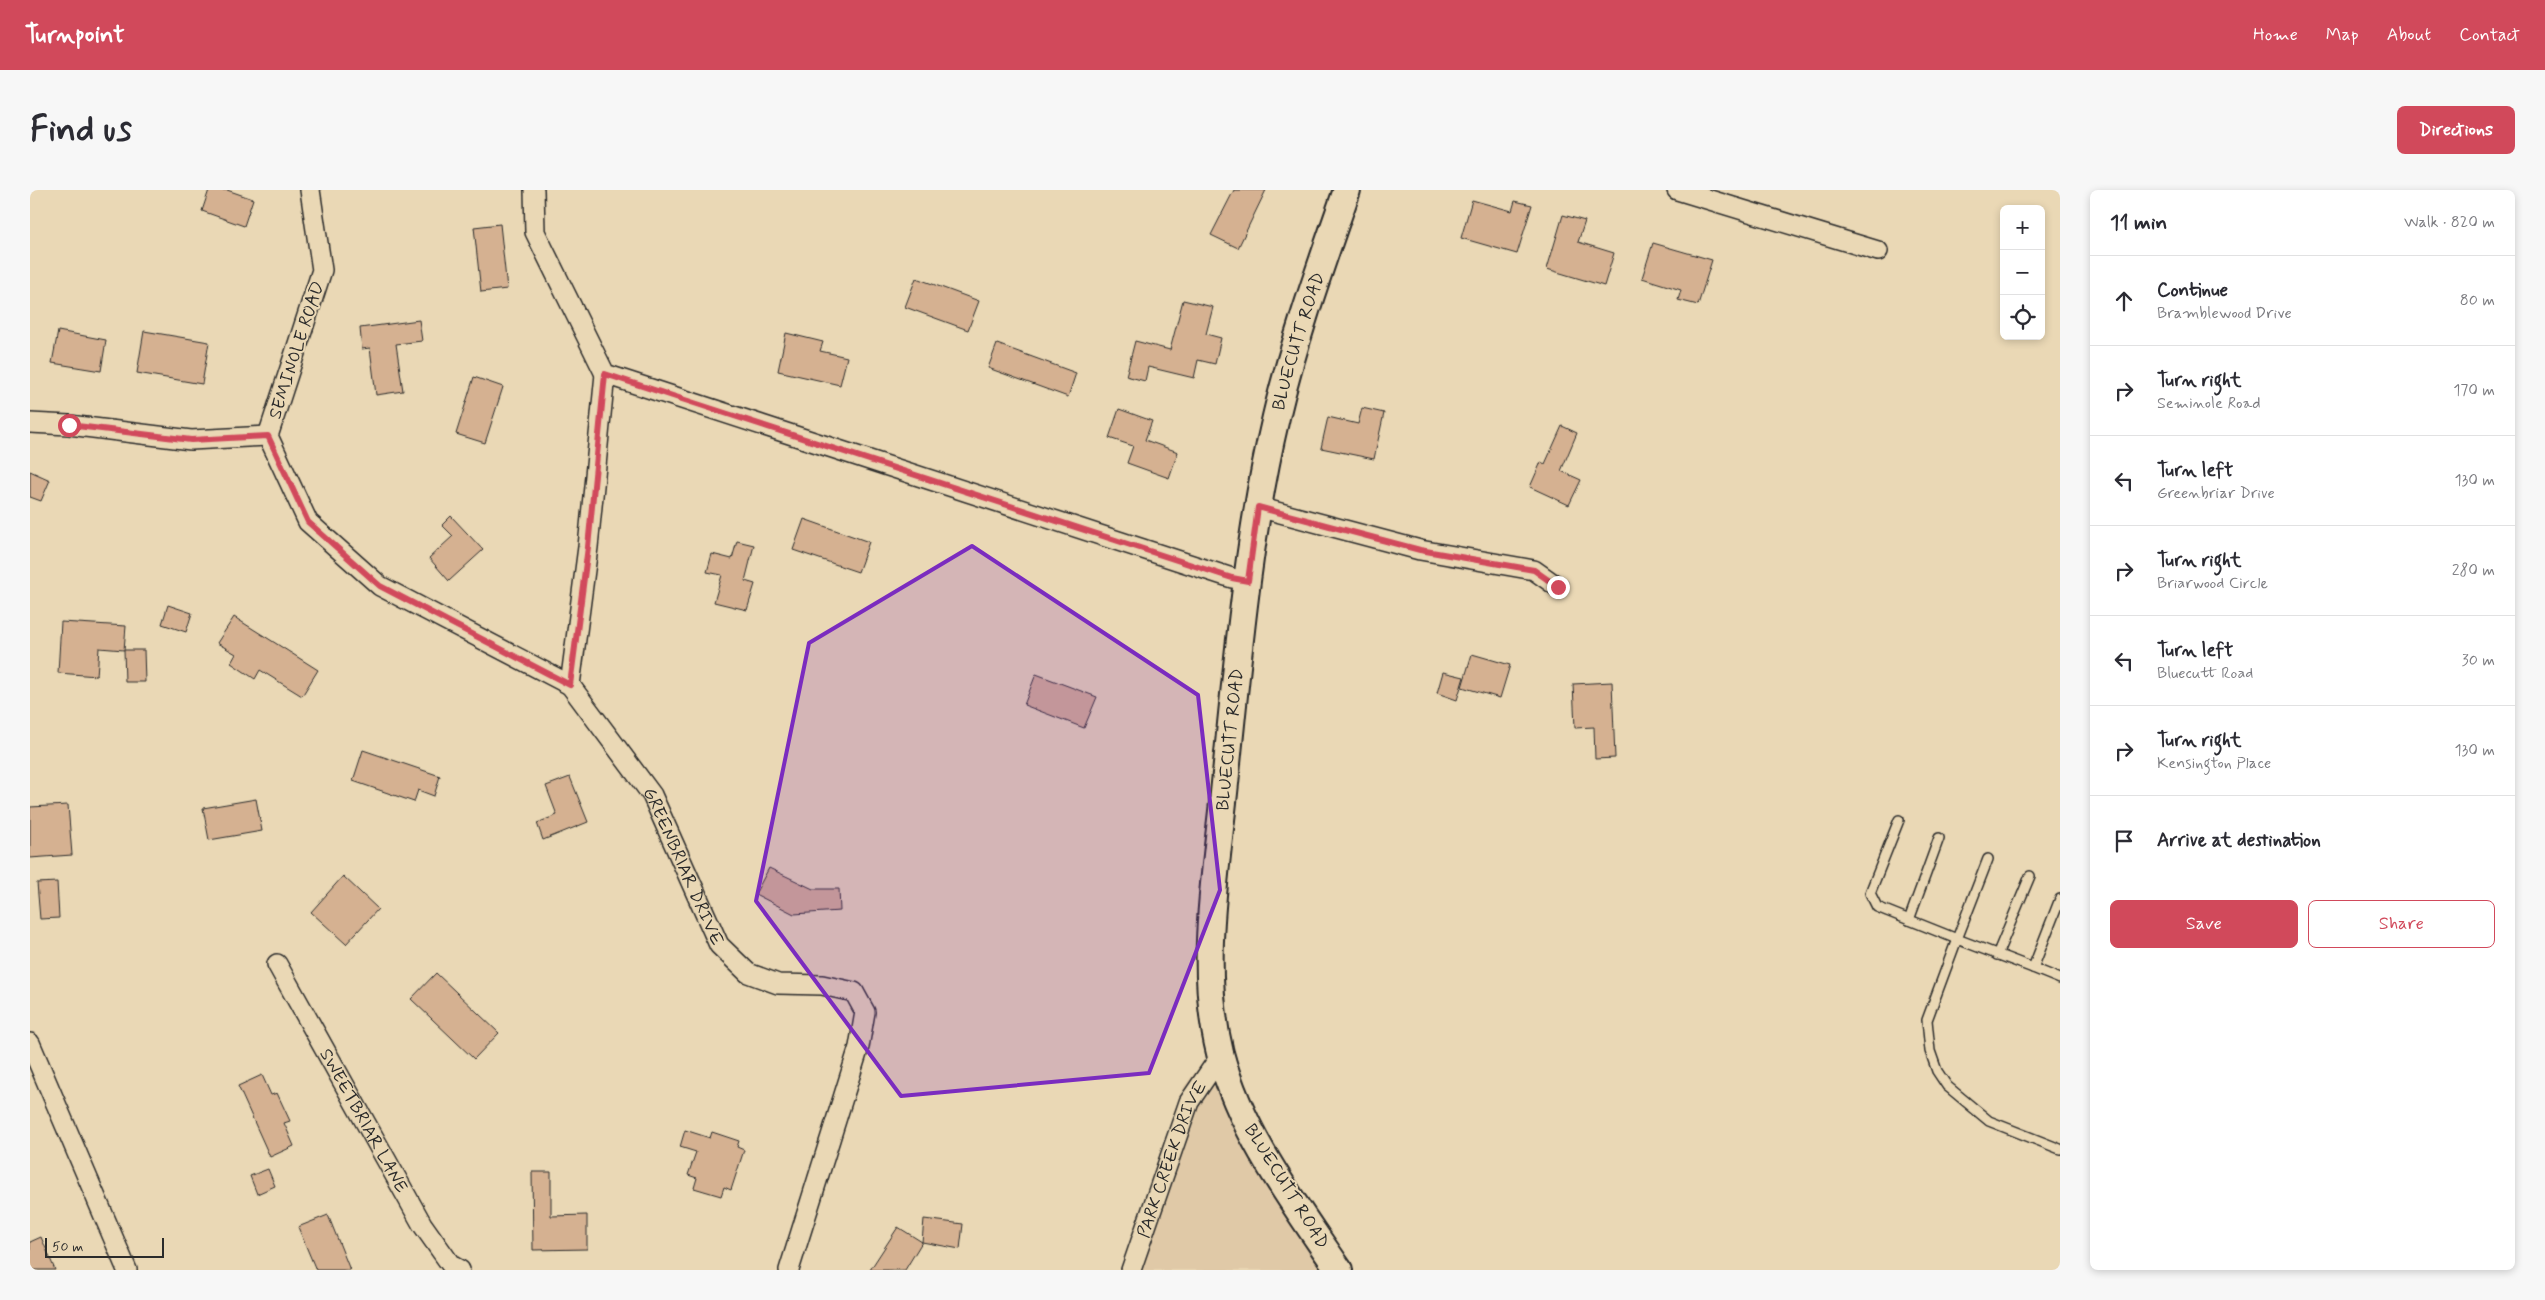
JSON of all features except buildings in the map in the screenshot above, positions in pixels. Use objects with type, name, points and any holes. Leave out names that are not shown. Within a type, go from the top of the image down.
[{"type":"street","name":"SEMINOLE ROAD","points":[[310,190],[322,270],[268,436],[308,522],[380,586],[570,685]]},
{"type":"street","points":[[534,190],[535,232],[605,374],[588,547],[570,685]]},
{"type":"street","name":"BLUECUTT ROAD","points":[[1340,1270],[1269,1164],[1241,1112],[1221,1055],[1211,992],[1212,918],[1248,581],[1258,507],[1276,417],[1298,337],[1347,190]]},
{"type":"street","points":[[1677,190],[1878,251]]},
{"type":"street","points":[[605,374],[1232,578],[1248,581]]},
{"type":"street","points":[[30,423],[69,425],[191,440],[268,436]]},
{"type":"street","points":[[1258,507],[1420,550],[1534,570],[1558,587]]},
{"type":"street","name":"GREENBRIAR DRIVE","points":[[570,685],[652,795],[719,945],[748,973],[778,984],[822,985],[854,992],[865,1012],[859,1047],[789,1270]]},
{"type":"street","name":"SWEETBRIAR LANE","points":[[277,964],[422,1224],[451,1265],[460,1270]]},
{"type":"street","points":[[30,1043],[127,1270]]},
{"type":"street","name":"PARK CREEK DRIVE","points":[[1130,1270],[1189,1102],[1221,1055]]},
{"type":"lane","points":[[1898,820],[1870,893],[1877,908],[2060,979]]},
{"type":"lane","points":[[1909,920],[1939,838]]},
{"type":"lane","points":[[1988,859],[1928,1020],[1930,1051],[1937,1071],[1947,1086],[1989,1121],[2060,1149]]},
{"type":"lane","points":[[1997,955],[2030,876]]},
{"type":"lane","points":[[2033,968],[2060,899]]},
{"type":"highlighted area","points":[[972,546],[1198,695],[1220,890],[1149,1073],[901,1096],[756,901],[809,643]]},
{"type":"shaded area","points":[[1208,1055],[1325,1270],[1121,1270],[1184,1087]]},
{"type":"route","points":[[69,425],[191,440],[268,436],[308,522],[380,586],[570,685],[588,547],[605,374],[1232,578],[1248,581],[1258,507],[1283,512],[1420,550],[1534,570],[1558,587]]}]
